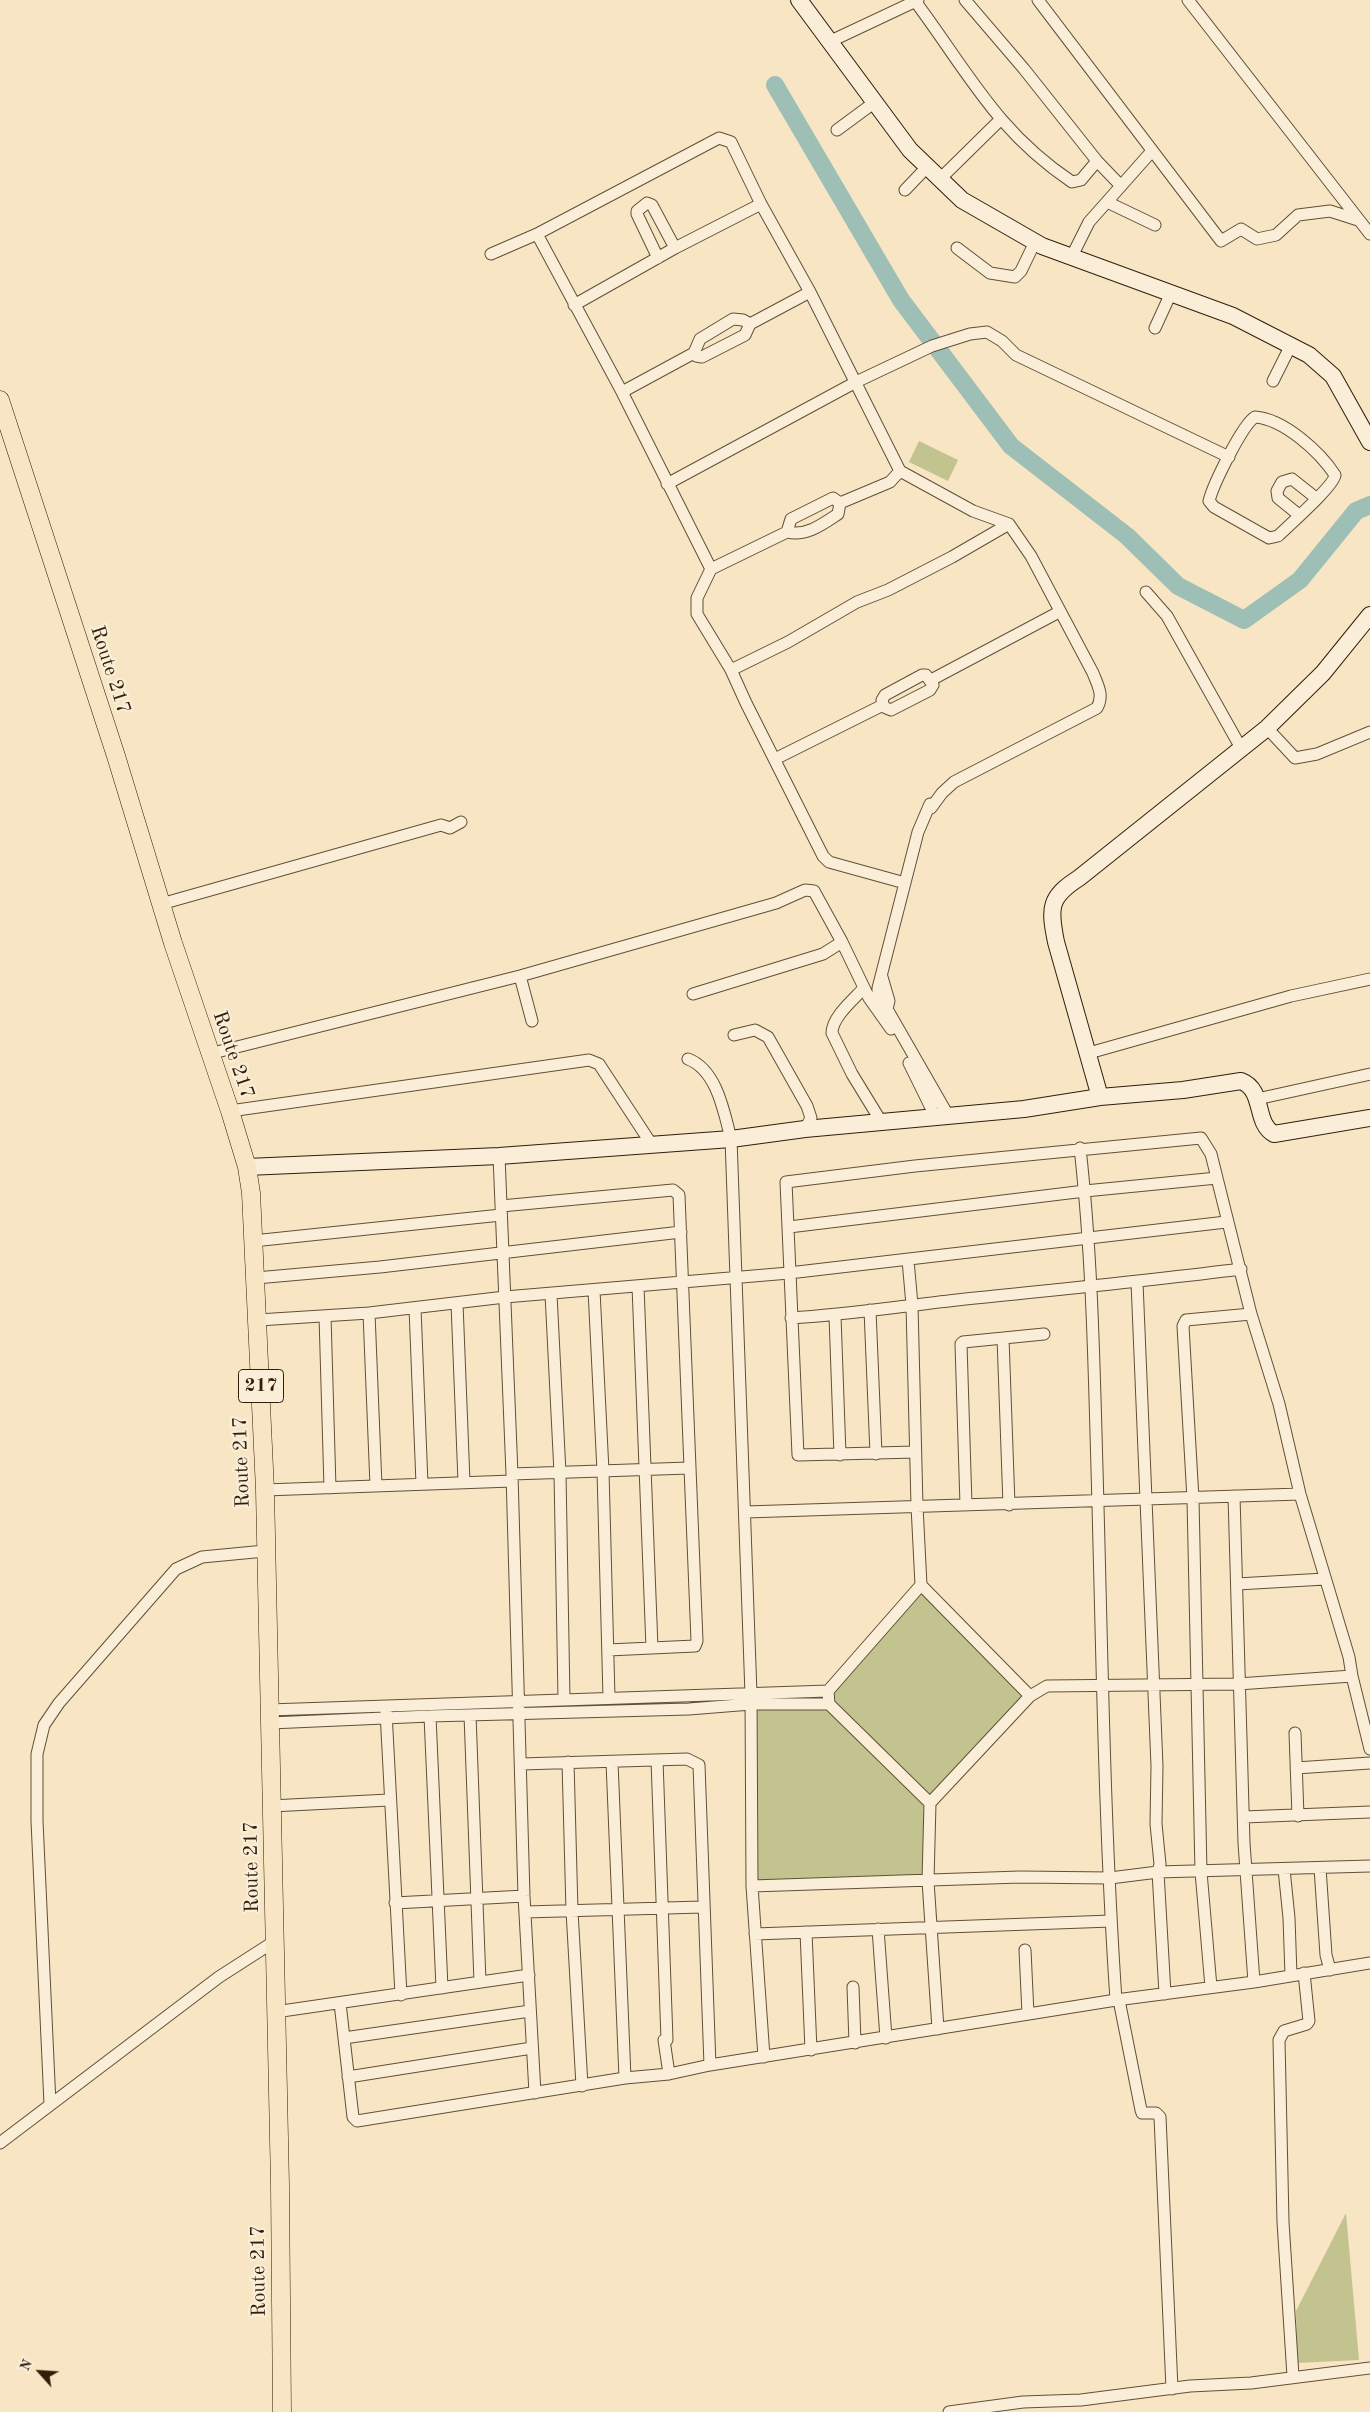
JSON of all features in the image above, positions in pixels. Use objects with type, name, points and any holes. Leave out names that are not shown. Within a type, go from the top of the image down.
[{"type":"main road","name":"Route 217","points":[[0,400],[209,1054],[230,1111],[246,1167],[251,1193],[265,1490],[282,2412]]},
{"type":"street","points":[[800,0],[910,150],[962,200],[1034,242],[1233,316],[1317,360],[1333,376],[1370,442]]},
{"type":"street","points":[[965,0],[1024,69],[1097,161],[1121,186]]},
{"type":"street","points":[[1038,0],[1221,241],[1241,229],[1257,239],[1276,235],[1298,215],[1306,213],[1330,211],[1358,220]]},
{"type":"street","points":[[1188,0],[1370,234]]},
{"type":"street","points":[[831,41],[917,1],[975,89],[1000,120],[1028,149],[1072,182],[1080,180],[1097,161]]},
{"type":"street","points":[[837,130],[875,102]]},
{"type":"street","points":[[940,179],[1000,120]]},
{"type":"street","points":[[491,254],[537,234],[719,138],[731,142],[761,204],[810,292],[900,471],[973,511],[1009,524],[1031,556],[1100,691],[1101,700],[1098,708],[954,782],[942,793],[931,808],[930,804],[918,832],[882,977],[889,1001],[886,1009],[942,1117]]},
{"type":"street","points":[[1072,256],[1089,222],[1152,151]]},
{"type":"street","points":[[906,190],[926,167]]},
{"type":"street","points":[[1107,202],[1155,225]]},
{"type":"street","points":[[658,258],[637,214],[637,211],[648,203],[652,204],[675,248]]},
{"type":"street","points":[[574,305],[675,248],[761,204]]},
{"type":"street","points":[[537,234],[622,392],[711,569]]},
{"type":"street","points":[[957,248],[990,273],[1015,278],[1021,271],[1034,242]]},
{"type":"street","points":[[694,353],[696,356],[702,357],[745,335],[750,324],[810,292]]},
{"type":"street","points":[[1155,328],[1171,293]]},
{"type":"street","points":[[622,392],[694,353],[700,339],[733,319],[743,320],[750,324]]},
{"type":"street","points":[[667,484],[856,382],[932,346],[970,334],[987,332],[1002,340],[1016,355],[1229,457]]},
{"type":"street","points":[[1272,381],[1291,345]]},
{"type":"street","points":[[1255,417],[1275,422],[1285,427],[1305,442],[1335,475],[1335,481],[1316,498],[1278,536],[1268,538],[1214,507],[1209,501],[1229,457],[1249,421],[1255,417]]},
{"type":"street","points":[[840,503],[890,482],[900,471]]},
{"type":"street","points":[[1299,515],[1278,498],[1277,491],[1282,482],[1292,479],[1316,498]]},
{"type":"street","points":[[788,532],[791,519],[833,498],[840,503]]},
{"type":"street","points":[[840,503],[838,514],[825,522],[799,534],[788,532],[711,569],[697,598],[697,614],[731,670],[823,856],[829,862],[905,883]]},
{"type":"street","points":[[731,670],[788,642],[857,602],[888,590],[944,561],[1009,524]]},
{"type":"street","points":[[1146,592],[1167,616],[1241,748]]},
{"type":"street","points":[[931,680],[1059,612]]},
{"type":"street","points":[[1100,1097],[1056,942],[1051,920],[1054,902],[1062,889],[1267,728],[1323,674],[1370,615]]},
{"type":"street","points":[[922,675],[926,675],[931,680],[932,689],[912,700],[891,710],[886,709],[883,705],[882,700],[885,695],[922,675]]},
{"type":"street","points":[[775,759],[883,705]]},
{"type":"street","points":[[1267,728],[1295,758],[1317,754],[1370,732]]},
{"type":"street","points":[[162,904],[442,825],[450,828],[461,822]]},
{"type":"street","points":[[209,1054],[520,976],[776,903],[805,890],[814,891],[842,942],[864,988],[879,1014],[888,1023],[942,1117]]},
{"type":"street","points":[[693,994],[823,954],[842,942]]},
{"type":"street","points":[[520,976],[532,1020]]},
{"type":"street","points":[[1089,1053],[1291,996],[1370,979]]},
{"type":"street","points":[[864,988],[837,1019],[832,1027],[832,1033],[852,1074],[882,1123]]},
{"type":"street","points":[[734,1035],[755,1030],[768,1037],[807,1106],[811,1118],[805,1129]]},
{"type":"street","points":[[688,1058],[704,1068],[722,1105],[731,1139],[746,1512],[751,1699],[752,1886],[764,2057]]},
{"type":"street","points":[[230,1111],[589,1060],[599,1064],[652,1145]]},
{"type":"street","points":[[1257,1099],[1370,1074]]},
{"type":"street","points":[[246,1167],[499,1156],[731,1139],[805,1129],[1024,1109],[1100,1097],[1183,1090],[1241,1081],[1248,1084],[1257,1099],[1267,1128],[1274,1134],[1370,1118]]},
{"type":"street","points":[[915,1452],[800,1456],[797,1452],[786,1182],[1080,1148],[1201,1138],[1211,1154],[1226,1222],[1242,1269],[1251,1314],[1279,1404],[1300,1494],[1349,1657],[1370,1749]]},
{"type":"street","points":[[1080,1148],[1090,1239],[1092,1286],[1102,1685],[1111,1921],[1118,2000],[1141,2110],[1145,2114],[1156,2113],[1160,2117],[1172,2388]]},
{"type":"street","points":[[499,1156],[512,1478],[524,1896],[535,2093]]},
{"type":"street","points":[[789,1226],[1085,1191],[1217,1178]]},
{"type":"street","points":[[253,1241],[673,1190],[679,1195],[696,1644],[608,1650]]},
{"type":"street","points":[[258,1320],[369,1313],[505,1297],[789,1274],[1226,1222]]},
{"type":"street","points":[[256,1278],[502,1253],[681,1232]]},
{"type":"street","points":[[908,1260],[912,1305],[915,1452],[921,1585],[1030,1696]]},
{"type":"street","points":[[791,1318],[835,1316],[912,1305],[1137,1282],[1242,1269]]},
{"type":"street","points":[[1137,1282],[1157,1766],[1156,1824],[1160,1864],[1158,1872],[1165,1994]]},
{"type":"street","points":[[638,1286],[652,1648]]},
{"type":"street","points":[[594,1290],[603,1471],[609,1698]]},
{"type":"street","points":[[551,1294],[560,1473],[564,1699]]},
{"type":"street","points":[[457,1302],[464,1482]]},
{"type":"street","points":[[415,1308],[422,1484]]},
{"type":"street","points":[[870,1310],[876,1454]]},
{"type":"street","points":[[369,1313],[376,1486]]},
{"type":"street","points":[[1211,1986],[1201,1872],[1193,1498],[1184,1323],[1186,1320],[1251,1314]]},
{"type":"street","points":[[325,1316],[330,1488]]},
{"type":"street","points":[[835,1316],[840,1454]]},
{"type":"street","points":[[966,1505],[961,1346],[963,1342],[1044,1334]]},
{"type":"street","points":[[1003,1338],[1009,1505]]},
{"type":"street","points":[[265,1490],[464,1482],[560,1473],[689,1468]]},
{"type":"street","points":[[746,1512],[1009,1505],[1300,1494]]},
{"type":"street","points":[[1234,1496],[1238,1684],[1246,1870],[1254,1982]]},
{"type":"street","points":[[50,2104],[37,1821],[37,1754],[44,1724],[58,1703],[176,1569],[202,1556],[266,1551]]},
{"type":"street","points":[[1237,1584],[1325,1579]]},
{"type":"street","points":[[269,1717],[386,1718],[518,1712],[642,1710],[828,1691],[921,1585]]},
{"type":"street","points":[[938,2029],[928,1881],[930,1802],[1030,1696],[1047,1686],[1238,1684],[1352,1676]]},
{"type":"street","points":[[828,1691],[829,1704]]},
{"type":"street","points":[[269,1717],[386,1706],[518,1700],[609,1698],[751,1699],[829,1704],[930,1802]]},
{"type":"street","points":[[386,1706],[389,1800],[401,1995]]},
{"type":"street","points":[[470,1714],[480,1982]]},
{"type":"street","points":[[430,1716],[442,1988]]},
{"type":"street","points":[[1295,1733],[1298,1816]]},
{"type":"street","points":[[521,1764],[689,1759],[700,1767],[702,1907],[710,2065]]},
{"type":"street","points":[[657,1760],[667,2040],[664,2040],[668,2074]]},
{"type":"street","points":[[568,1762],[572,1911],[582,2086]]},
{"type":"street","points":[[612,1762],[625,2078]]},
{"type":"street","points":[[1296,1768],[1370,1763]]},
{"type":"street","points":[[272,1806],[389,1800]]},
{"type":"street","points":[[1244,1817],[1370,1812]]},
{"type":"street","points":[[752,1886],[1020,1877],[1110,1878],[1158,1872],[1370,1866]]},
{"type":"street","points":[[1320,1868],[1326,1955],[1330,1970]]},
{"type":"street","points":[[1284,1869],[1289,1918],[1291,1975]]},
{"type":"street","points":[[395,1903],[524,1896]]},
{"type":"street","points":[[525,1912],[702,1907]]},
{"type":"street","points":[[755,1934],[1111,1921]]},
{"type":"street","points":[[878,1929],[886,2038]]},
{"type":"street","points":[[806,1932],[811,2050]]},
{"type":"street","points":[[0,2143],[219,1978],[274,1941]]},
{"type":"street","points":[[1025,1950],[1028,2014]]},
{"type":"street","points":[[340,2004],[353,2117],[357,2121],[625,2078],[668,2074],[710,2065],[1028,2014],[1211,1986],[1254,1982],[1370,1963]]},
{"type":"street","points":[[1293,2376],[1284,2222],[1279,2040],[1284,2031],[1307,2024],[1309,2021],[1304,1973]]},
{"type":"street","points":[[275,2012],[528,1975]]},
{"type":"street","points":[[853,1987],[855,2043]]},
{"type":"street","points":[[344,2038],[530,2011]]},
{"type":"street","points":[[348,2077],[532,2048]]},
{"type":"street","points":[[949,2412],[1023,2402],[1081,2400],[1172,2388],[1252,2383],[1293,2376],[1370,2368]]},
{"type":"street","points":[[1081,2400],[1082,2412]]},
{"type":"green space","points":[[919,441],[958,460],[948,481],[909,462]]},
{"type":"green space","points":[[921,1585],[1030,1696],[930,1802],[928,1881],[752,1886],[751,1704],[829,1704],[828,1691]]},
{"type":"green space","points":[[1346,2213],[1359,2360],[1297,2363],[1296,2311]]},
{"type":"waterway","points":[[775,85],[901,300],[1011,446],[1127,536],[1178,586],[1244,620],[1300,580],[1356,511],[1370,505]]}]
